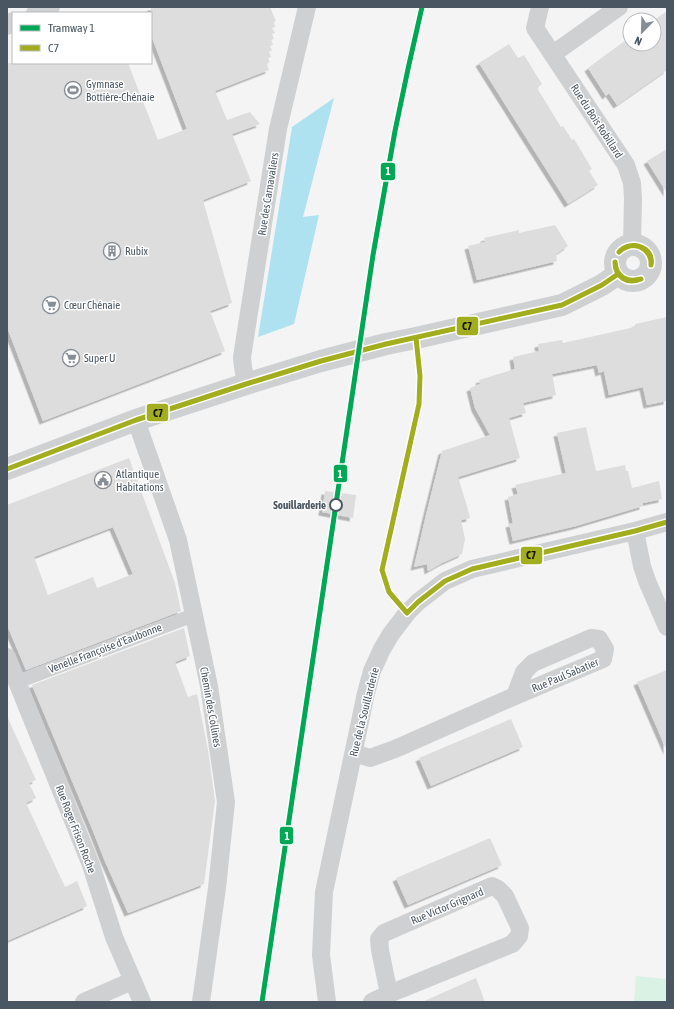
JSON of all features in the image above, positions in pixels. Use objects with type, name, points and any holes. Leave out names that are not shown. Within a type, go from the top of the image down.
[{"type":"street","points":[[38,12],[51,7]]},
{"type":"street","name":"Rue des Carnavaliers","points":[[246,384],[242,357],[278,129],[307,7]]},
{"type":"street","name":"Rue du Bois Robillard","points":[[540,7],[535,28],[626,165],[632,183],[634,199],[632,245]]},
{"type":"street","points":[[553,54],[619,7]]},
{"type":"street","points":[[632,245],[646,251],[651,261],[659,267],[649,272],[640,280],[634,282],[622,278],[615,269],[614,263],[615,258],[622,249],[626,246],[632,245]]},
{"type":"street","points":[[7,469],[136,420],[321,361],[379,346],[562,305],[602,285],[618,274]]},
{"type":"street","name":"Chemin des Collines","points":[[136,420],[178,540],[209,686],[226,802],[217,888],[201,1002]]},
{"type":"street","name":"Rue de la Souillarderie","points":[[327,1002],[321,955],[324,892],[366,693],[372,671],[391,634],[407,613],[418,602],[445,581],[472,569],[635,531],[667,522]]},
{"type":"street","points":[[635,531],[642,566],[647,581],[667,627]]},
{"type":"street","name":"Venelle Françoise d'Eaubonne","points":[[17,682],[194,615]]},
{"type":"street","name":"Rue Paul Sabatier","points":[[354,752],[370,758],[395,749],[603,659],[605,649],[599,639],[591,638],[534,663],[524,672],[515,696]]},
{"type":"street","name":"Rue Roger Frison Roche","points":[[7,657],[91,865],[114,937],[142,1002]]},
{"type":"street","name":"Rue Victor Grignard","points":[[372,1002],[512,944],[519,936],[520,928],[505,896],[498,889],[492,886],[384,933],[379,939],[380,950],[390,994]]},
{"type":"street","points":[[84,1002],[132,981]]},
{"type":"green space","points":[[636,976],[667,979],[667,1002],[634,1002]]},
{"type":"water","points":[[334,98],[303,217],[319,215],[294,324],[258,337],[292,127]]},
{"type":"building","name":"Rubix","points":[[151,7],[270,7],[276,21],[274,22],[275,27],[272,28],[275,33],[272,34],[274,39],[271,40],[273,45],[270,46],[272,50],[269,52],[271,57],[268,58],[270,62],[267,64],[269,70],[215,91],[227,120],[250,112],[260,124],[232,134],[251,181],[203,200],[232,303],[210,311],[225,351],[43,421],[7,327],[7,63],[128,64],[158,140],[187,129],[152,38]]},
{"type":"building","points":[[667,11],[667,70],[617,105],[609,93],[606,96],[588,68],[622,43],[622,52],[662,52],[662,14]]},
{"type":"building","points":[[509,44],[518,58],[524,55],[542,84],[537,88],[561,127],[563,126],[572,140],[574,139],[592,169],[589,171],[598,185],[568,204],[479,63]]},
{"type":"building","points":[[667,149],[667,193],[647,161]]},
{"type":"building","points":[[555,225],[568,246],[556,254],[557,261],[477,280],[468,246],[485,242],[484,238],[519,230],[519,233]]},
{"type":"building","points":[[667,317],[667,401],[647,405],[643,387],[609,395],[604,371],[599,373],[597,365],[552,374],[556,395],[523,403],[526,413],[509,418],[520,458],[458,477],[470,518],[461,520],[465,539],[462,554],[428,571],[427,564],[414,567],[442,451],[490,435],[475,408],[470,388],[480,384],[479,380],[515,369],[513,357],[539,351],[538,344],[562,340],[563,343],[635,327],[635,324]]},
{"type":"building","points":[[586,427],[596,471],[625,465],[632,488],[659,481],[662,499],[643,503],[643,506],[576,526],[513,541],[509,524],[513,523],[508,497],[518,494],[515,485],[566,473],[557,433]]},
{"type":"building","points":[[129,458],[175,583],[181,611],[26,670],[7,625],[7,505]],"holes":[[[113,527],[133,574],[97,588],[93,577],[48,595],[34,557]]]},
{"type":"building","points":[[325,491],[356,495],[353,518],[322,512]]},
{"type":"building","points":[[184,628],[190,656],[175,662],[188,697],[197,694],[208,750],[215,801],[204,884],[128,913],[32,685]]},
{"type":"building","points":[[667,670],[667,751],[637,682]]},
{"type":"building","points":[[7,716],[36,780],[29,783],[36,798],[26,803],[65,887],[77,881],[87,906],[7,941]]},
{"type":"building","points":[[511,719],[523,747],[431,786],[419,758]]},
{"type":"building","points":[[490,838],[502,865],[408,905],[396,878]]},
{"type":"building","points":[[476,978],[485,1002],[422,1002]]},
{"type":"tram line","name":"1","points":[[262,1002],[373,255],[395,131],[422,7]]},
{"type":"transit line","name":"C7","points":[[619,252],[629,246],[641,247],[649,254],[651,265]]},
{"type":"transit line","name":"C7","points":[[619,252],[632,246],[640,247],[647,252],[651,260],[651,265]]},
{"type":"transit line","name":"C7","points":[[615,262],[618,272],[623,278],[631,280],[641,279]]},
{"type":"transit line","name":"C7","points":[[615,262],[617,272],[623,278],[631,281],[641,279]]},
{"type":"transit line","name":"C7","points":[[7,469],[136,420],[321,361],[386,344],[562,305],[602,285],[618,274]]},
{"type":"transit line","name":"C7","points":[[407,613],[389,592],[382,570],[419,404],[420,376],[416,338]]},
{"type":"transit line","name":"C7","points":[[407,613],[418,602],[445,581],[472,569],[635,531],[667,522]]},
{"type":"place","name":"Gymnase Bottière-Chénaie","points":[[73,90]]},
{"type":"place","name":"Rubix","points":[[112,251]]},
{"type":"place","name":"Cœur Chénaie","points":[[51,305]]},
{"type":"place","name":"Super U","points":[[71,358]]},
{"type":"place","name":"Atlantique Habitations","points":[[103,480]]},
{"type":"place","name":"Souillarderie","points":[[336,505]]}]
